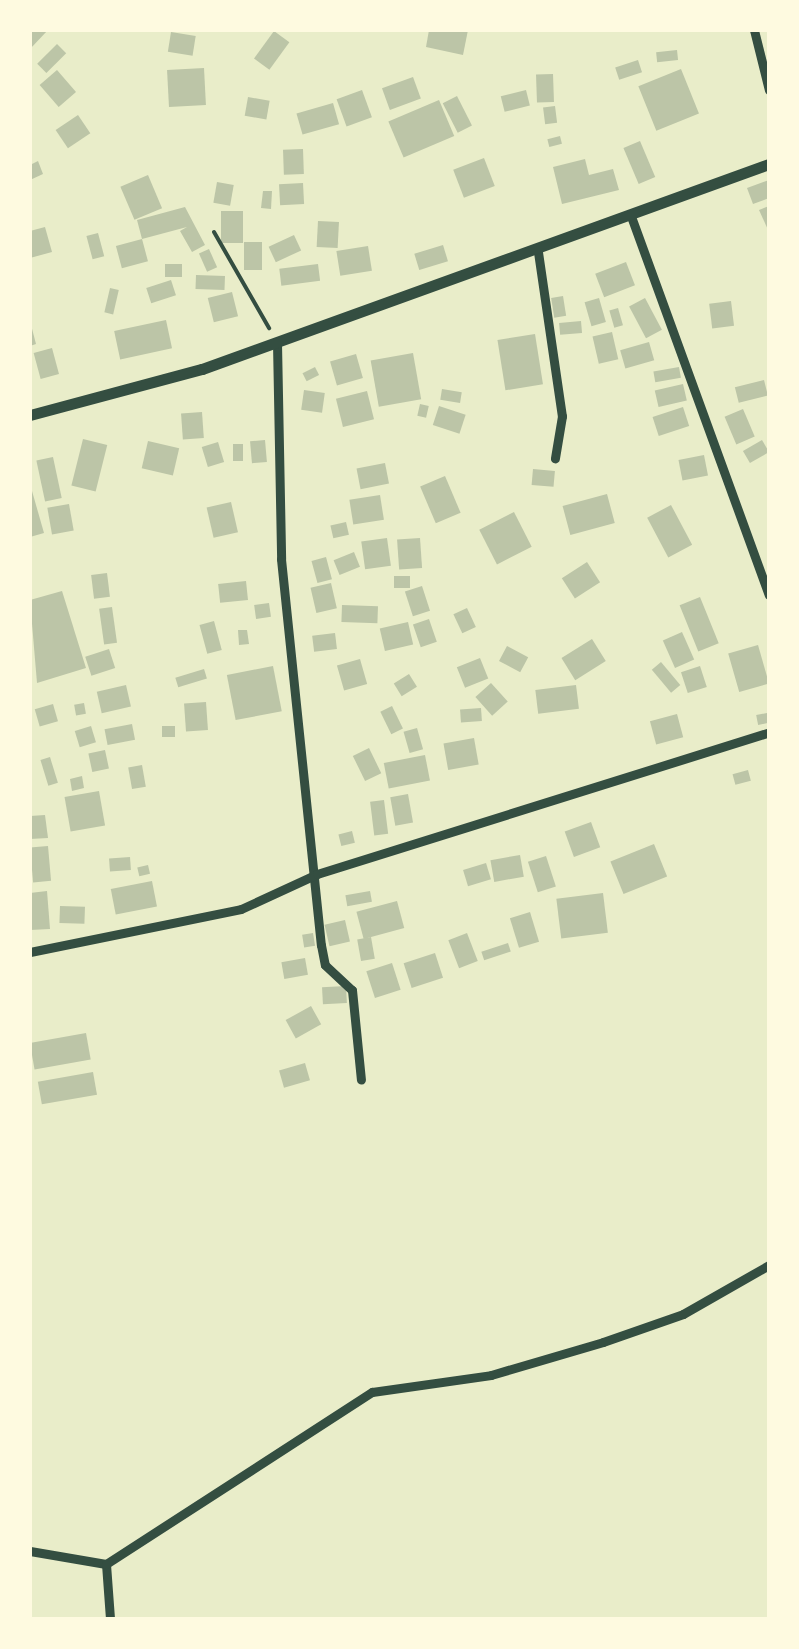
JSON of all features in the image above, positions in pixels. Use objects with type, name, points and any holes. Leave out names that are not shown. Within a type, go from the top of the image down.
[{"type":"street","points":[[754,30],[769,90]]},
{"type":"street","points":[[30,415],[277,343],[632,219],[769,164]]},
{"type":"street","points":[[632,219],[769,596]]},
{"type":"street","points":[[538,252],[562,416],[556,458]]},
{"type":"street","points":[[277,343],[280,559],[325,966],[352,990],[362,1080]]},
{"type":"street","points":[[30,952],[241,908],[316,874],[469,833],[769,732]]},
{"type":"street","points":[[30,1550],[106,1564],[372,1392],[492,1375],[604,1342],[683,1314],[769,1265]]},
{"type":"street","points":[[106,1564],[110,1619]]},
{"type":"path","points":[[214,232],[277,343]]},
{"type":"building","points":[[30,30],[48,30],[30,49]]},
{"type":"building","points":[[429,30],[468,30],[463,55],[426,47]]},
{"type":"building","points":[[274,31],[289,42],[269,70],[254,59]]},
{"type":"building","points":[[171,32],[196,36],[193,56],[168,52]]},
{"type":"building","points":[[57,44],[66,53],[46,73],[37,64]]},
{"type":"building","points":[[677,50],[678,60],[657,62],[656,52]]},
{"type":"building","points":[[638,60],[642,72],[619,80],[615,67]]},
{"type":"building","points":[[204,68],[206,105],[169,107],[167,70]]},
{"type":"building","points":[[681,69],[699,114],[656,131],[638,86]]},
{"type":"building","points":[[57,70],[76,92],[59,107],[40,85]]},
{"type":"building","points":[[553,74],[554,102],[537,103],[536,75]]},
{"type":"building","points":[[413,77],[421,99],[390,110],[382,88]]},
{"type":"building","points":[[362,90],[372,117],[347,126],[337,99]]},
{"type":"building","points":[[526,90],[530,106],[505,112],[501,96]]},
{"type":"building","points":[[457,96],[472,125],[458,133],[443,103]]},
{"type":"building","points":[[248,97],[270,101],[266,120],[245,116]]},
{"type":"building","points":[[439,100],[454,136],[404,157],[388,121]]},
{"type":"building","points":[[333,103],[339,124],[303,135],[296,113]]},
{"type":"building","points":[[555,106],[557,123],[545,124],[543,107]]},
{"type":"building","points":[[78,115],[90,133],[68,148],[56,130]]},
{"type":"building","points":[[560,136],[562,144],[549,147],[547,139]]},
{"type":"building","points":[[640,141],[655,177],[639,184],[623,148]]},
{"type":"building","points":[[303,149],[304,174],[284,175],[283,150]]},
{"type":"building","points":[[484,158],[495,186],[464,198],[453,170]]},
{"type":"building","points":[[585,159],[589,175],[613,169],[619,190],[562,204],[553,167]]},
{"type":"building","points":[[38,161],[43,174],[30,180],[30,165]]},
{"type":"building","points":[[148,175],[162,208],[134,220],[120,187]]},
{"type":"building","points":[[769,180],[769,198],[753,204],[747,188]]},
{"type":"building","points":[[217,182],[234,185],[230,206],[213,203]]},
{"type":"building","points":[[303,183],[304,204],[280,205],[279,184]]},
{"type":"building","points":[[263,191],[272,191],[271,209],[261,208]]},
{"type":"building","points":[[769,206],[769,232],[759,210]]},
{"type":"building","points":[[185,207],[205,245],[192,252],[180,231],[187,227],[142,239],[137,220]]},
{"type":"building","points":[[221,211],[243,211],[243,243],[221,243]]},
{"type":"building","points":[[318,221],[339,222],[338,248],[317,247]]},
{"type":"building","points":[[45,227],[52,252],[30,258],[30,231]]},
{"type":"building","points":[[98,233],[104,256],[93,259],[86,236]]},
{"type":"building","points":[[294,235],[301,250],[276,262],[269,247]]},
{"type":"building","points":[[142,239],[148,261],[122,268],[116,246]]},
{"type":"building","points":[[244,242],[262,242],[262,270],[244,270]]},
{"type":"building","points":[[443,245],[448,261],[419,270],[414,254]]},
{"type":"building","points":[[368,246],[372,271],[340,276],[336,251]]},
{"type":"building","points":[[209,249],[217,267],[207,272],[199,253]]},
{"type":"building","points":[[626,262],[635,285],[604,297],[595,274]]},
{"type":"building","points":[[165,264],[182,264],[182,277],[165,277]]},
{"type":"building","points":[[318,264],[320,281],[281,286],[279,269]]},
{"type":"building","points":[[196,275],[225,276],[224,290],[196,289]]},
{"type":"building","points":[[171,280],[176,295],[151,303],[146,288]]},
{"type":"building","points":[[110,288],[119,290],[113,314],[104,312]]},
{"type":"building","points":[[232,292],[238,316],[214,322],[208,298]]},
{"type":"building","points":[[563,296],[566,316],[554,318],[551,298]]},
{"type":"building","points":[[599,298],[606,322],[591,326],[585,302]]},
{"type":"building","points":[[645,298],[662,330],[646,338],[629,306]]},
{"type":"building","points":[[731,301],[734,326],[712,328],[709,304]]},
{"type":"building","points":[[618,308],[623,325],[614,328],[609,310]]},
{"type":"building","points":[[166,320],[172,348],[120,359],[114,331]]},
{"type":"building","points":[[30,321],[36,344],[30,346]]},
{"type":"building","points":[[581,321],[582,333],[560,335],[559,323]]},
{"type":"building","points":[[612,332],[618,359],[599,364],[593,336]]},
{"type":"building","points":[[535,334],[543,384],[505,390],[497,340]]},
{"type":"building","points":[[649,342],[654,360],[625,369],[620,350]]},
{"type":"building","points":[[52,348],[59,374],[41,379],[34,353]]},
{"type":"building","points":[[413,353],[421,399],[379,407],[371,360]]},
{"type":"building","points":[[356,354],[363,378],[337,385],[330,361]]},
{"type":"building","points":[[315,367],[319,375],[307,381],[303,373]]},
{"type":"building","points":[[679,367],[681,378],[655,382],[653,372]]},
{"type":"building","points":[[764,380],[768,396],[739,403],[735,387]]},
{"type":"building","points":[[683,384],[687,401],[659,407],[655,391]]},
{"type":"building","points":[[442,389],[462,392],[460,403],[440,400]]},
{"type":"building","points":[[304,390],[325,393],[322,413],[301,410]]},
{"type":"building","points":[[367,391],[374,419],[343,427],[336,399]]},
{"type":"building","points":[[420,404],[429,406],[426,418],[417,416]]},
{"type":"building","points":[[439,406],[466,415],[459,434],[433,425]]},
{"type":"building","points":[[683,407],[689,426],[659,436],[653,417]]},
{"type":"building","points":[[743,409],[755,437],[736,444],[725,417]]},
{"type":"building","points":[[202,412],[204,438],[183,439],[181,413]]},
{"type":"building","points":[[83,439],[107,445],[96,492],[71,486]]},
{"type":"building","points":[[265,440],[267,462],[252,463],[250,441]]},
{"type":"building","points":[[762,440],[769,452],[750,463],[743,451]]},
{"type":"building","points":[[148,441],[179,448],[173,475],[142,468]]},
{"type":"building","points":[[218,442],[224,462],[208,467],[202,447]]},
{"type":"building","points":[[233,444],[243,444],[243,461],[233,461]]},
{"type":"building","points":[[704,455],[708,476],[682,481],[678,460]]},
{"type":"building","points":[[53,457],[62,498],[45,502],[36,461]]},
{"type":"building","points":[[385,463],[389,484],[361,489],[357,469]]},
{"type":"building","points":[[533,469],[555,471],[554,487],[532,485]]},
{"type":"building","points":[[445,476],[461,513],[436,523],[420,487]]},
{"type":"building","points":[[30,484],[44,533],[30,537]]},
{"type":"building","points":[[607,494],[615,523],[570,535],[563,506]]},
{"type":"building","points":[[380,495],[384,520],[353,525],[349,500]]},
{"type":"building","points":[[231,502],[238,532],[214,538],[207,508]]},
{"type":"building","points":[[69,504],[74,531],[52,534],[47,508]]},
{"type":"building","points":[[671,505],[692,545],[668,557],[647,518]]},
{"type":"building","points":[[514,512],[532,547],[497,564],[479,530]]},
{"type":"building","points":[[346,522],[349,535],[333,538],[330,526]]},
{"type":"building","points":[[387,538],[391,566],[365,569],[361,542]]},
{"type":"building","points":[[420,538],[422,568],[399,570],[397,540]]},
{"type":"building","points":[[354,552],[360,567],[340,575],[334,560]]},
{"type":"building","points":[[326,557],[332,579],[317,583],[312,561]]},
{"type":"building","points":[[587,562],[600,582],[575,598],[562,578]]},
{"type":"building","points":[[107,573],[110,597],[94,599],[91,575]]},
{"type":"building","points":[[394,576],[410,576],[410,588],[394,588]]},
{"type":"building","points":[[246,581],[248,600],[220,603],[218,584]]},
{"type":"building","points":[[331,583],[337,608],[316,613],[311,588]]},
{"type":"building","points":[[422,586],[430,611],[413,616],[405,592]]},
{"type":"building","points":[[62,591],[86,668],[37,683],[30,600]]},
{"type":"building","points":[[700,597],[719,643],[698,652],[680,605]]},
{"type":"building","points":[[269,603],[271,617],[256,619],[254,605]]},
{"type":"building","points":[[342,605],[378,606],[377,623],[341,622]]},
{"type":"building","points":[[112,607],[117,643],[104,644],[99,609]]},
{"type":"building","points":[[467,608],[476,627],[462,633],[453,614]]},
{"type":"building","points":[[429,619],[437,642],[421,647],[413,625]]},
{"type":"building","points":[[214,621],[222,650],[207,654],[200,625]]},
{"type":"building","points":[[408,622],[413,644],[385,651],[380,629]]},
{"type":"building","points":[[238,630],[247,630],[249,644],[239,645]]},
{"type":"building","points":[[682,632],[694,659],[675,668],[663,641]]},
{"type":"building","points":[[335,633],[337,649],[314,652],[312,636]]},
{"type":"building","points":[[592,639],[606,661],[575,680],[561,658]]},
{"type":"building","points":[[758,645],[769,683],[739,692],[728,654]]},
{"type":"building","points":[[507,646],[528,657],[520,672],[499,661]]},
{"type":"building","points":[[109,649],[115,668],[91,676],[85,657]]},
{"type":"building","points":[[480,658],[488,678],[465,688],[457,667]]},
{"type":"building","points":[[360,659],[367,684],[344,691],[337,666]]},
{"type":"building","points":[[661,662],[680,685],[671,693],[652,670]]},
{"type":"building","points":[[273,666],[282,711],[236,720],[227,675]]},
{"type":"building","points":[[700,666],[707,687],[688,693],[681,672]]},
{"type":"building","points":[[204,669],[207,679],[178,687],[175,678]]},
{"type":"building","points":[[409,674],[417,687],[402,696],[394,684]]},
{"type":"building","points":[[491,683],[508,702],[492,716],[475,697]]},
{"type":"building","points":[[126,685],[131,706],[102,713],[97,692]]},
{"type":"building","points":[[576,685],[579,709],[538,714],[535,690]]},
{"type":"building","points":[[206,702],[208,730],[186,731],[184,704]]},
{"type":"building","points":[[84,703],[86,714],[76,716],[74,705]]},
{"type":"building","points":[[53,704],[58,721],[40,727],[35,709]]},
{"type":"building","points":[[392,706],[403,728],[391,734],[380,712]]},
{"type":"building","points":[[481,708],[482,721],[461,722],[460,709]]},
{"type":"building","points":[[767,713],[769,723],[758,725],[756,715]]},
{"type":"building","points":[[677,714],[683,737],[656,744],[650,721]]},
{"type":"building","points":[[132,724],[135,740],[108,745],[105,729]]},
{"type":"building","points":[[91,726],[96,742],[80,747],[75,731]]},
{"type":"building","points":[[162,726],[175,726],[175,737],[162,737]]},
{"type":"building","points":[[417,728],[423,749],[410,753],[404,732]]},
{"type":"building","points":[[474,738],[479,765],[448,770],[443,743]]},
{"type":"building","points":[[369,748],[381,773],[365,781],[353,756]]},
{"type":"building","points":[[105,750],[109,769],[92,772],[88,754]]},
{"type":"building","points":[[425,755],[430,781],[389,789],[384,763]]},
{"type":"building","points":[[50,757],[58,783],[48,786],[40,760]]},
{"type":"building","points":[[142,765],[146,787],[132,789],[128,767]]},
{"type":"building","points":[[748,770],[751,781],[735,785],[733,774]]},
{"type":"building","points":[[82,776],[84,788],[72,791],[70,779]]},
{"type":"building","points":[[99,791],[105,825],[71,832],[65,797]]},
{"type":"building","points":[[408,794],[413,823],[395,826],[390,797]]},
{"type":"building","points":[[384,800],[388,834],[374,835],[370,802]]},
{"type":"building","points":[[45,815],[48,838],[30,839],[30,816]]},
{"type":"building","points":[[591,822],[600,847],[574,857],[565,832]]},
{"type":"building","points":[[352,831],[355,843],[341,846],[338,834]]},
{"type":"building","points":[[654,844],[667,876],[624,894],[610,862]]},
{"type":"building","points":[[48,846],[51,881],[33,882],[30,848]]},
{"type":"building","points":[[520,855],[524,877],[494,882],[490,860]]},
{"type":"building","points":[[546,856],[556,886],[538,892],[528,862]]},
{"type":"building","points":[[130,857],[131,870],[110,871],[109,858]]},
{"type":"building","points":[[486,863],[491,879],[468,886],[463,870]]},
{"type":"building","points":[[148,865],[150,874],[139,876],[137,867]]},
{"type":"building","points":[[152,881],[157,907],[116,915],[111,889]]},
{"type":"building","points":[[47,891],[50,929],[30,930],[30,893]]},
{"type":"building","points":[[370,891],[372,902],[347,906],[345,895]]},
{"type":"building","points":[[603,893],[608,933],[561,938],[556,899]]},
{"type":"building","points":[[397,901],[404,928],[364,939],[356,912]]},
{"type":"building","points":[[60,906],[85,907],[84,924],[59,923]]},
{"type":"building","points":[[530,912],[539,942],[519,948],[510,918]]},
{"type":"building","points":[[345,920],[350,941],[329,946],[325,925]]},
{"type":"building","points":[[313,933],[315,946],[304,948],[302,935]]},
{"type":"building","points":[[467,933],[478,961],[459,968],[448,940]]},
{"type":"building","points":[[371,937],[375,959],[361,961],[357,939]]},
{"type":"building","points":[[508,943],[511,952],[484,960],[481,952]]},
{"type":"building","points":[[435,953],[443,978],[412,988],[404,963]]},
{"type":"building","points":[[305,958],[308,975],[284,979],[281,962]]},
{"type":"building","points":[[392,963],[401,990],[375,998],[366,971]]},
{"type":"building","points":[[346,986],[347,1003],[323,1004],[322,987]]},
{"type":"building","points":[[311,1006],[321,1024],[296,1038],[286,1020]]},
{"type":"building","points":[[86,1033],[91,1060],[35,1069],[30,1043]]},
{"type":"building","points":[[305,1063],[310,1080],[284,1088],[279,1070]]},
{"type":"building","points":[[93,1072],[97,1095],[42,1104],[38,1082]]}]
